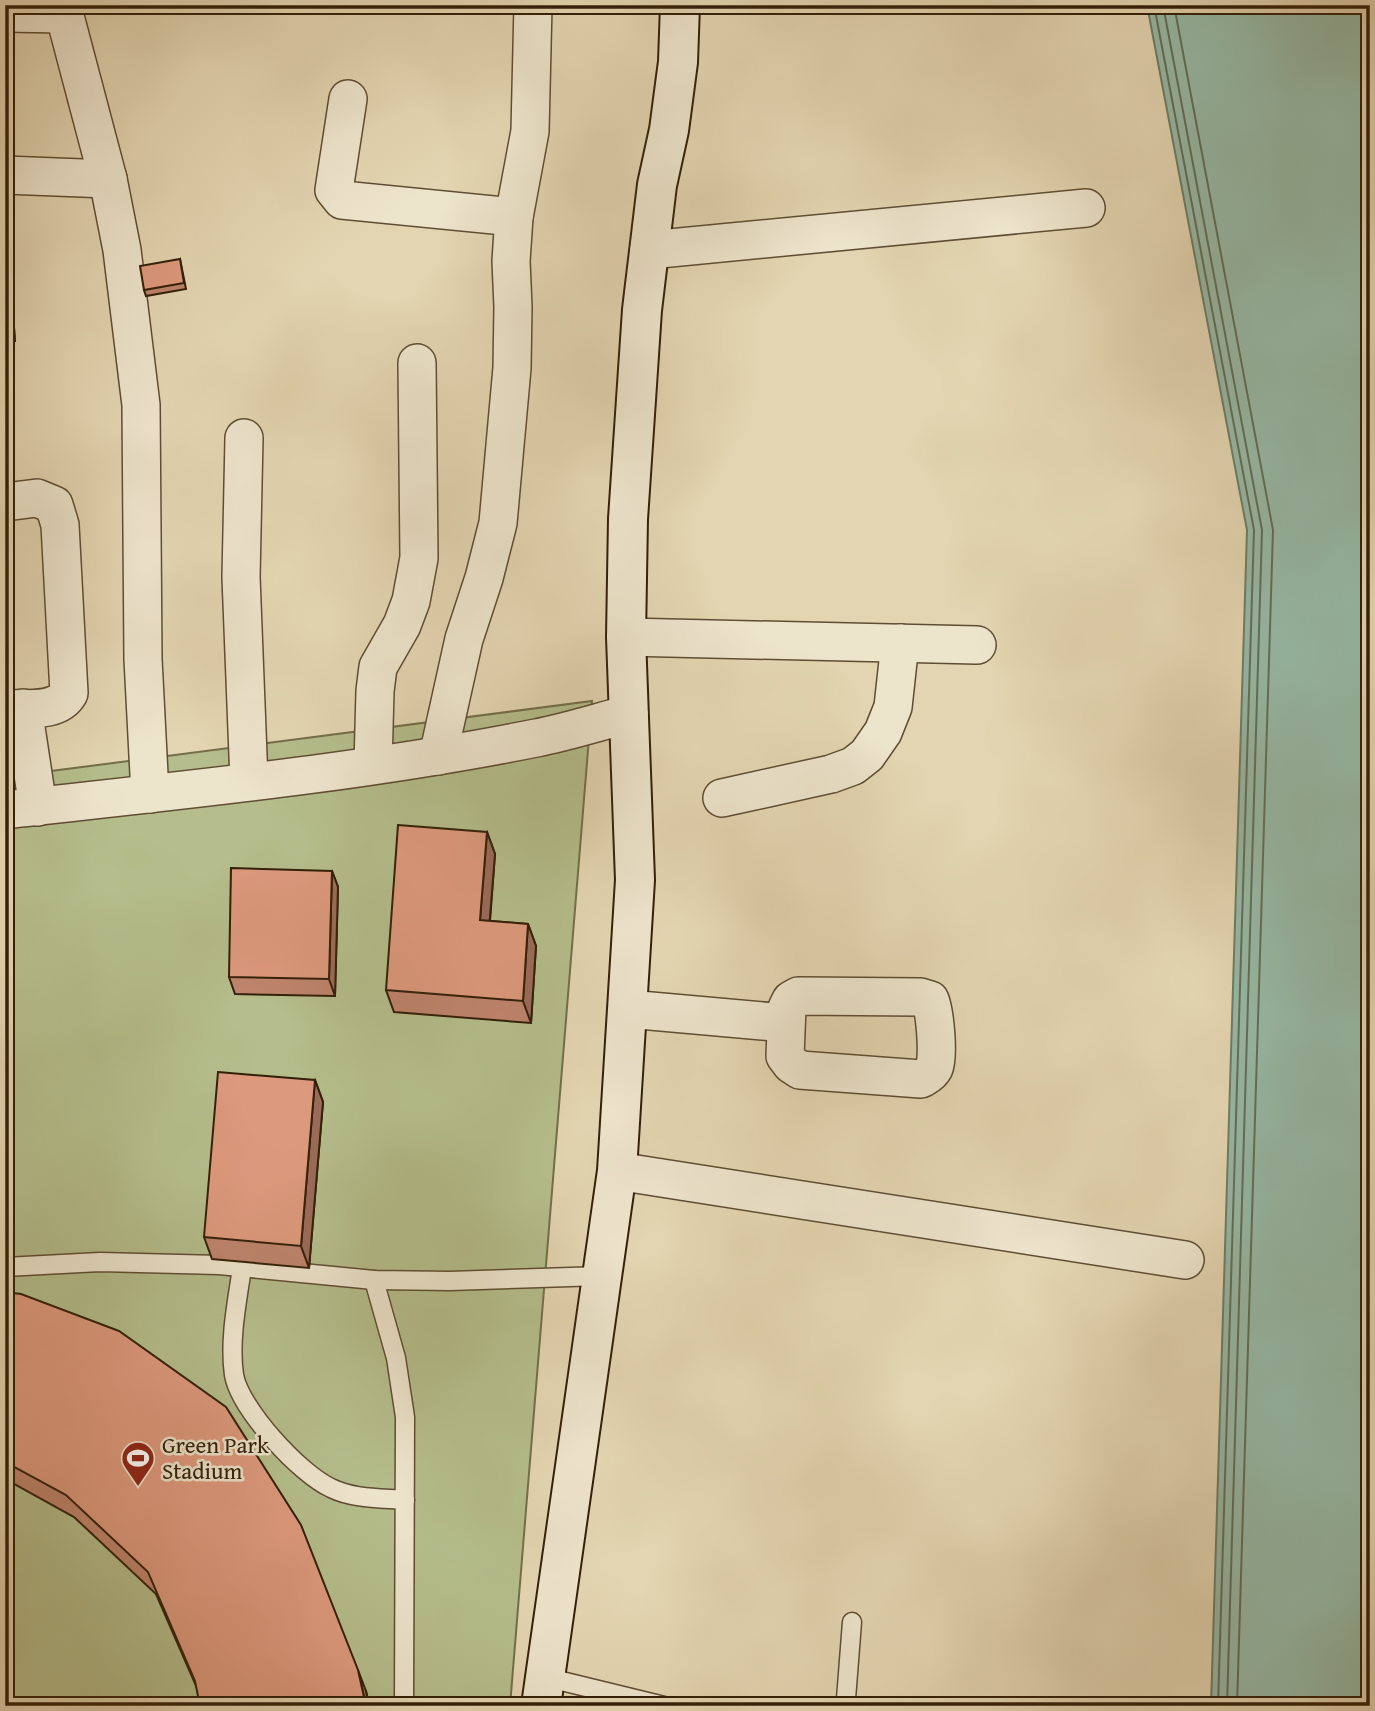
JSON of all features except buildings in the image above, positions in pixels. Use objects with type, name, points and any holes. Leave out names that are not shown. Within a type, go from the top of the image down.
[{"type":"street","points":[[438,756],[464,639],[498,523],[512,368],[511,261],[514,217],[530,131],[533,5]]},
{"type":"street","points":[[543,1691],[617,1171],[635,880],[626,637],[628,519],[642,310],[657,185],[671,117],[678,62],[680,5]]},
{"type":"street","points":[[5,13],[63,10],[108,179],[122,250],[141,405],[143,659],[150,794]]},
{"type":"street","points":[[348,99],[334,190],[342,200],[514,217]]},
{"type":"street","points":[[5,175],[108,179]]},
{"type":"street","points":[[649,250],[1086,208]]},
{"type":"street","points":[[373,765],[378,667],[402,625],[411,601],[419,558],[417,363]]},
{"type":"street","points":[[244,438],[241,577],[249,782]]},
{"type":"street","points":[[5,502],[37,498],[54,505],[60,525],[69,693],[65,701],[54,706],[14,709],[21,809],[438,756],[539,737],[629,714]]},
{"type":"street","points":[[626,637],[977,645]]},
{"type":"street","points":[[722,798],[831,774],[853,766],[867,755],[884,732],[894,706],[900,643]]},
{"type":"street","points":[[628,1009],[785,1023]]},
{"type":"street","points":[[617,1171],[1185,1260]]},
{"type":"lane","points":[[5,1267],[100,1262],[242,1268],[374,1280],[450,1281],[602,1276]]},
{"type":"lane","points":[[242,1268],[233,1344],[234,1376],[242,1398],[261,1424],[305,1472],[331,1488],[354,1495],[405,1500]]},
{"type":"lane","points":[[374,1280],[402,1385],[405,1417],[404,1706]]},
{"type":"lane","points":[[844,1706],[852,1622]]},
{"type":"lane","points":[[543,1691],[664,1706]]},
{"type":"shaded area","points":[[592,701],[510,1706],[5,1706],[5,777]]},
{"type":"water","points":[[1147,5],[1370,5],[1370,1706],[1211,1706],[1247,530]]},
{"type":"place","name":"Green Park Stadium","points":[[138,1488]]}]
